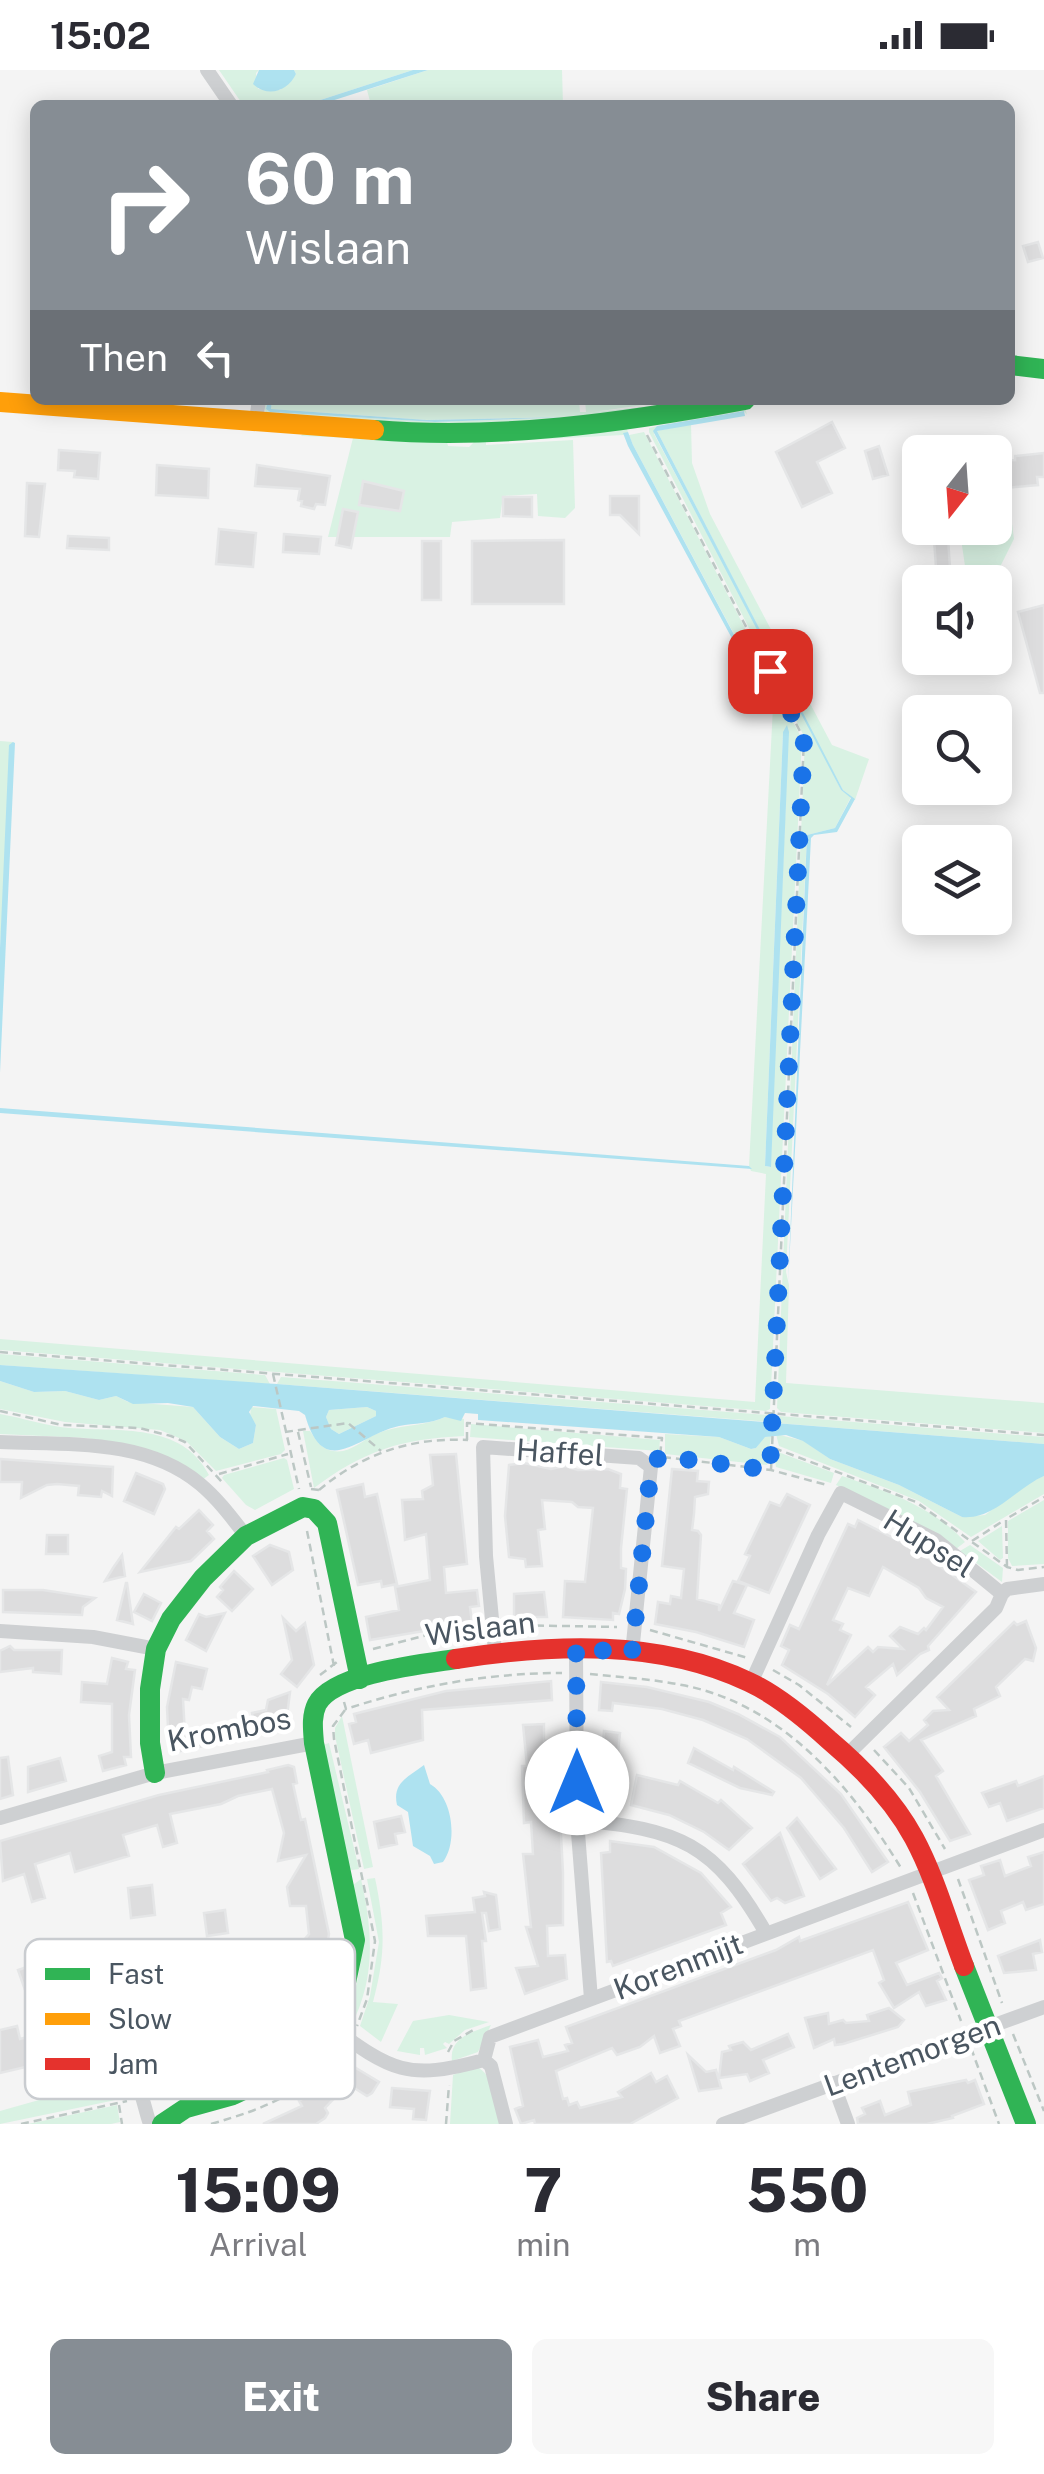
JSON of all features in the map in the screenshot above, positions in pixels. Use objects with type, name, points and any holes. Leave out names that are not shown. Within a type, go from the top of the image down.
[{"type":"street","points":[[207,70],[228,100]]},
{"type":"street","points":[[1015,366],[1044,369]]},
{"type":"street","points":[[0,402],[30,403]]},
{"type":"street","points":[[96,405],[257,410],[396,432],[484,432],[644,419],[718,405]]},
{"type":"street","points":[[0,1442],[110,1446],[149,1457],[200,1484],[246,1536]]},
{"type":"street","name":"Haffel","points":[[495,1651],[486,1556],[483,1447],[639,1458],[651,1467],[632,1653]]},
{"type":"street","points":[[751,1682],[841,1493]]},
{"type":"street","name":"Hupsel","points":[[841,1493],[955,1554],[1002,1594],[996,1608],[856,1746]]},
{"type":"street","points":[[303,1498],[326,1523],[360,1679]]},
{"type":"street","name":"Krombos","points":[[155,1773],[150,1743],[150,1690],[156,1649],[171,1618],[203,1578],[246,1536],[303,1498]]},
{"type":"street","points":[[1002,1594],[1007,1589],[1044,1584]]},
{"type":"street","points":[[0,1631],[93,1637],[156,1649]]},
{"type":"street","name":"Wislaan","points":[[338,1687],[495,1651],[576,1648],[632,1653],[688,1660],[751,1682],[810,1722],[856,1746],[914,1838],[930,1872],[1026,2124]]},
{"type":"street","name":"Korenmijt","points":[[576,1648],[577,1820],[590,1999]]},
{"type":"street","points":[[338,1687],[321,1700],[312,1721],[355,1939]]},
{"type":"street","name":"Krombos","points":[[0,1818],[155,1773],[314,1743]]},
{"type":"street","name":"Korenmijt","points":[[577,1820],[619,1823],[660,1832],[694,1847],[716,1862],[740,1889],[766,1933]]},
{"type":"street","name":"Korenmijt","points":[[484,2060],[490,2037],[1044,1830]]},
{"type":"street","name":"Lentemorgen","points":[[723,2124],[1044,2007]]},
{"type":"street","points":[[355,2045],[404,2071],[452,2068],[484,2060],[490,2066],[506,2124]]},
{"type":"street","points":[[833,2083],[848,2124]]},
{"type":"street","points":[[141,2099],[150,2124]]},
{"type":"street","points":[[162,2124],[174,2112],[219,2099]]},
{"type":"path","points":[[644,419],[648,436],[804,739],[770,1470]]},
{"type":"path","points":[[0,1352],[1044,1434]]},
{"type":"path","points":[[273,1374],[289,1454],[303,1498]]},
{"type":"path","points":[[0,1411],[62,1425],[154,1430],[185,1442],[227,1488]]},
{"type":"path","points":[[284,1432],[348,1423],[380,1451]]},
{"type":"path","points":[[303,1498],[380,1451],[402,1445],[467,1440],[467,1423],[662,1438],[660,1456],[770,1470],[841,1493]]},
{"type":"path","points":[[298,1430],[303,1498],[333,1664],[346,1709],[384,1696],[458,1681],[498,1675],[577,1673],[685,1686],[733,1702],[766,1720],[842,1782],[874,1823],[908,1880],[999,2124]]},
{"type":"path","points":[[773,1447],[896,1493],[931,1511],[1006,1568],[1044,1567]]},
{"type":"path","points":[[216,1476],[289,1454]]},
{"type":"path","points":[[955,1554],[1044,1497]]},
{"type":"path","points":[[1006,1519],[1006,1568]]},
{"type":"path","points":[[312,1684],[333,1664],[354,1654],[442,1631],[492,1626],[662,1631],[760,1662],[799,1685],[856,1746]]},
{"type":"path","points":[[444,2043],[450,2046]]},
{"type":"path","points":[[22,2124],[118,2104],[122,2124]]},
{"type":"green space","points":[[219,70],[259,70],[258,89],[280,90],[296,74],[294,70],[413,70],[320,100],[240,100]]},
{"type":"green space","points":[[428,70],[562,70],[563,100],[370,100],[367,90]]},
{"type":"green space","points":[[264,405],[270,412],[435,422],[569,417],[427,420],[271,409],[271,405],[579,405],[580,412],[586,412],[585,405],[642,405],[594,412],[679,405],[557,423],[400,425],[266,413]]},
{"type":"green space","points":[[745,407],[747,415],[744,411],[662,425]]},
{"type":"green space","points":[[691,424],[692,463],[710,514],[832,745],[869,759],[855,800],[843,790],[824,755],[841,790],[851,797],[835,828],[807,835],[786,1272],[786,1383],[1044,1403],[1044,1433],[781,1412],[777,1408],[805,738],[649,432],[649,428],[657,426],[654,434],[788,685],[657,431]]},
{"type":"green space","points":[[626,427],[628,432],[623,435],[486,442],[573,440],[575,508],[565,518],[538,516],[537,494],[503,496],[500,518],[452,522],[450,537],[328,537],[353,438],[301,436],[305,431],[469,447],[478,438]]},
{"type":"green space","points":[[644,432],[802,739],[770,1409],[0,1350],[0,1339],[755,1402],[766,1174],[751,1171],[749,1166],[773,707],[629,435]],"holes":[[[783,732],[786,796],[770,1167],[765,1166]]]},
{"type":"green space","points":[[962,545],[1011,545],[1001,565],[965,565]]},
{"type":"green space","points":[[0,741],[13,742],[0,948]]},
{"type":"green space","points":[[0,1354],[265,1375],[270,1384],[0,1365]]},
{"type":"green space","points":[[281,1377],[768,1415],[771,1422],[277,1384]]},
{"type":"green space","points":[[0,1381],[34,1392],[65,1391],[99,1400],[116,1396],[128,1402],[193,1407],[220,1437],[239,1449],[253,1443],[256,1425],[250,1416],[251,1407],[276,1409],[285,1450],[216,1471],[186,1441],[160,1430],[65,1422],[0,1409]]},
{"type":"green space","points":[[367,1407],[376,1411],[376,1416],[339,1434],[331,1429],[326,1417],[329,1410]]},
{"type":"green space","points":[[0,1414],[60,1427],[148,1433],[166,1438],[197,1458],[209,1475],[202,1480],[136,1447],[86,1438],[0,1434]]},
{"type":"green space","points":[[779,1416],[1044,1437],[1044,1444],[776,1423]]},
{"type":"green space","points":[[445,1417],[464,1419],[464,1436],[384,1449],[350,1464],[314,1488],[303,1431],[310,1431],[325,1448],[339,1451],[385,1431]]},
{"type":"green space","points":[[471,1424],[660,1440],[659,1451],[470,1437]]},
{"type":"green space","points":[[665,1434],[719,1437],[751,1449],[771,1436],[767,1465],[665,1454]]},
{"type":"green space","points":[[776,1434],[804,1441],[830,1459],[899,1485],[962,1517],[985,1515],[1044,1476],[1044,1494],[971,1537],[919,1501],[779,1446]]},
{"type":"green space","points":[[778,1452],[834,1473],[831,1483],[776,1467],[774,1454]]},
{"type":"green space","points":[[284,1458],[294,1489],[255,1510],[222,1478],[224,1475]]},
{"type":"green space","points":[[842,1476],[924,1510],[965,1542],[956,1549],[904,1517],[836,1485]]},
{"type":"green space","points":[[1044,1500],[1044,1564],[1012,1566],[1008,1558],[1008,1521]]},
{"type":"green space","points":[[1002,1526],[1003,1558],[1000,1560],[978,1541]]},
{"type":"green space","points":[[970,1545],[1003,1568],[1002,1582],[960,1551]]},
{"type":"green space","points":[[342,1716],[373,1867],[364,1869],[335,1736]]},
{"type":"green space","points":[[329,1743],[359,1869],[348,1867],[323,1745]]},
{"type":"green space","points":[[375,1878],[383,1940],[373,2002],[398,2004],[381,2042],[360,2026],[370,1996],[379,1942],[367,1879]]},
{"type":"green space","points":[[361,1879],[370,1937],[368,1973],[355,2017],[361,1937],[353,1885]]},
{"type":"green space","points":[[449,2015],[489,2022],[465,2030],[449,2044],[443,2044],[447,2048],[425,2055],[424,2048],[420,2048],[420,2055],[397,2051],[413,2021]]},
{"type":"green space","points":[[491,2025],[478,2052],[452,2061],[458,2041]]},
{"type":"green space","points":[[475,2066],[491,2083],[501,2124],[450,2124],[453,2075]]},
{"type":"green space","points":[[43,2099],[121,2099],[0,2124],[0,2111]]},
{"type":"green space","points":[[117,2105],[120,2122],[111,2124],[28,2124]]},
{"type":"water","points":[[259,70],[294,70],[296,74],[288,85],[277,91],[265,91],[253,84]]},
{"type":"water","points":[[413,70],[428,70],[335,100],[320,100]]},
{"type":"water","points":[[271,405],[271,409],[427,420],[570,417],[435,422],[266,409]]},
{"type":"water","points":[[744,411],[745,416],[657,431],[843,790],[855,799],[837,832],[811,838],[788,1286],[807,835],[835,828],[851,798],[841,790],[653,431],[657,426]]},
{"type":"water","points":[[628,432],[773,708],[769,707],[628,446],[623,433]]},
{"type":"water","points":[[787,725],[771,1167],[765,1166],[783,732]]},
{"type":"water","points":[[13,742],[0,1073],[0,948],[9,745]]},
{"type":"water","points":[[0,1108],[749,1166],[752,1169],[0,1113]]},
{"type":"water","points":[[0,1365],[1044,1444],[1044,1476],[995,1509],[962,1517],[899,1485],[830,1459],[786,1435],[765,1437],[751,1449],[719,1437],[478,1420],[478,1414],[465,1413],[461,1421],[445,1417],[399,1426],[344,1449],[332,1450],[322,1446],[299,1411],[253,1406],[249,1412],[256,1425],[253,1443],[239,1449],[220,1437],[193,1407],[133,1404],[116,1396],[99,1400],[65,1391],[34,1392],[0,1381]],"holes":[[[367,1407],[376,1411],[376,1416],[339,1434],[331,1429],[326,1417],[329,1410]]]},
{"type":"water","points":[[424,1765],[451,1820],[448,1853],[443,1862],[434,1864],[430,1856],[413,1846],[408,1812],[397,1805],[396,1797],[403,1781]]},
{"type":"building","points":[[1038,242],[1043,258],[1028,262],[1023,246]]},
{"type":"building","points":[[832,422],[845,448],[817,462],[832,493],[802,507],[776,452]]},
{"type":"building","points":[[879,446],[888,475],[873,479],[865,451]]},
{"type":"building","points":[[59,450],[100,453],[98,479],[74,477],[75,471],[58,470]]},
{"type":"building","points":[[1044,453],[1044,477],[1037,477],[1038,485],[1012,487],[1015,456]]},
{"type":"building","points":[[157,465],[209,469],[208,498],[156,495]]},
{"type":"building","points":[[257,465],[330,476],[325,505],[316,504],[314,509],[301,506],[300,489],[255,486]]},
{"type":"building","points":[[363,481],[404,491],[400,511],[359,505]]},
{"type":"building","points":[[27,483],[45,484],[39,537],[25,536]]},
{"type":"building","points":[[610,496],[639,496],[639,534],[620,515],[610,515]]},
{"type":"building","points":[[503,497],[532,497],[532,517],[503,516]]},
{"type":"building","points":[[343,509],[358,512],[351,548],[336,545]]},
{"type":"building","points":[[219,529],[256,533],[253,567],[216,564]]},
{"type":"building","points":[[284,534],[321,537],[319,554],[283,552]]},
{"type":"building","points":[[68,536],[109,538],[109,550],[67,548]]},
{"type":"building","points":[[564,540],[564,604],[472,604],[472,541]]},
{"type":"building","points":[[422,541],[441,541],[441,600],[422,600]]},
{"type":"building","points":[[934,545],[948,545],[950,565],[936,565]]},
{"type":"building","points":[[1044,605],[1044,693],[1040,693],[1018,612]]},
{"type":"building","points":[[456,1454],[467,1564],[444,1567],[446,1593],[477,1590],[479,1606],[470,1607],[472,1623],[370,1640],[366,1617],[399,1610],[395,1587],[430,1580],[426,1534],[405,1540],[402,1500],[423,1499],[422,1491],[433,1485],[430,1455]]},
{"type":"building","points":[[0,1459],[113,1467],[112,1496],[102,1491],[101,1497],[78,1495],[79,1486],[57,1484],[21,1498],[22,1482],[0,1482]]},
{"type":"building","points":[[524,1463],[551,1469],[608,1469],[621,1474],[620,1488],[627,1489],[621,1548],[625,1589],[619,1614],[613,1613],[613,1620],[563,1617],[565,1581],[585,1582],[593,1508],[542,1500],[545,1529],[538,1530],[542,1566],[526,1567],[525,1559],[509,1557],[505,1516],[509,1465]]},
{"type":"building","points":[[672,1469],[698,1471],[697,1481],[709,1482],[708,1494],[695,1497],[692,1530],[701,1535],[697,1599],[719,1605],[719,1611],[733,1581],[747,1585],[734,1613],[754,1620],[744,1647],[655,1624],[658,1602],[670,1604],[671,1596],[681,1598],[684,1569],[662,1566]]},
{"type":"building","points":[[136,1473],[163,1484],[165,1489],[154,1514],[124,1501]]},
{"type":"building","points":[[363,1484],[365,1497],[377,1494],[397,1584],[382,1587],[381,1581],[358,1585],[337,1490]]},
{"type":"building","points":[[787,1494],[810,1505],[769,1593],[738,1581],[750,1556],[745,1554],[770,1502],[780,1506]]},
{"type":"building","points":[[199,1510],[213,1525],[207,1531],[214,1539],[191,1561],[140,1572],[176,1527],[179,1529]]},
{"type":"building","points":[[858,1520],[917,1550],[976,1592],[928,1646],[929,1650],[897,1675],[893,1664],[866,1687],[875,1695],[855,1717],[828,1694],[782,1665],[789,1650],[781,1646],[790,1625],[799,1629],[848,1524],[855,1527]],"holes":[[[883,1567],[919,1588],[926,1598],[943,1607],[926,1630],[918,1634],[900,1627],[890,1636],[903,1649],[878,1647],[873,1652],[868,1647],[827,1685],[851,1635],[840,1630],[843,1624],[833,1620],[848,1588],[869,1596]]]},
{"type":"building","points":[[47,1535],[68,1535],[68,1554],[46,1554]]},
{"type":"building","points":[[270,1545],[289,1552],[293,1570],[272,1585],[253,1556]]},
{"type":"building","points":[[122,1555],[125,1576],[105,1581],[113,1568]]},
{"type":"building","points":[[234,1571],[253,1589],[232,1611],[217,1597]]},
{"type":"building","points":[[127,1583],[133,1624],[117,1620]]},
{"type":"building","points":[[3,1590],[43,1590],[95,1598],[83,1607],[82,1615],[3,1612]]},
{"type":"building","points":[[544,1592],[547,1617],[514,1617],[514,1594]]},
{"type":"building","points":[[144,1594],[161,1603],[152,1621],[134,1612]]},
{"type":"building","points":[[225,1613],[206,1651],[186,1640],[199,1614],[206,1617]]},
{"type":"building","points":[[283,1618],[296,1631],[305,1623],[314,1665],[297,1687],[281,1674],[292,1660]]},
{"type":"building","points":[[1026,1621],[1036,1648],[1033,1661],[1025,1659],[996,1687],[1000,1696],[974,1709],[976,1716],[921,1740],[943,1771],[936,1776],[970,1834],[950,1841],[920,1792],[884,1747],[901,1733],[909,1741],[928,1725],[924,1720],[933,1711],[949,1710],[937,1697],[1014,1622],[1017,1625]]},
{"type":"building","points":[[10,1646],[14,1650],[62,1650],[61,1674],[33,1672],[33,1668],[0,1672],[0,1651]]},
{"type":"building","points":[[112,1658],[128,1662],[126,1669],[135,1670],[129,1715],[131,1757],[124,1757],[126,1765],[103,1771],[99,1756],[112,1752],[112,1704],[81,1702],[82,1682],[107,1684]]},
{"type":"building","points":[[176,1662],[207,1669],[202,1689],[192,1687],[189,1700],[183,1699],[185,1735],[200,1733],[203,1746],[176,1752],[169,1748],[167,1707]]},
{"type":"building","points":[[551,1681],[552,1700],[422,1710],[423,1740],[371,1753],[368,1740],[354,1744],[349,1724],[356,1722],[354,1714],[446,1691]]},
{"type":"building","points":[[601,1682],[647,1687],[709,1702],[780,1737],[841,1794],[888,1862],[872,1872],[844,1828],[801,1778],[747,1739],[703,1720],[662,1709],[613,1703],[612,1711],[599,1710]]},
{"type":"building","points":[[290,1692],[286,1724],[256,1734],[252,1713],[266,1710],[268,1700]]},
{"type":"building","points":[[544,1724],[544,1741],[556,1740],[563,1873],[563,1925],[547,1926],[548,1956],[565,1955],[567,1979],[525,1994],[516,1968],[538,1966],[526,1927],[531,1927],[523,1854],[533,1854],[531,1822],[524,1823],[522,1766],[527,1766],[523,1725]]},
{"type":"building","points":[[604,1731],[620,1733],[614,1792],[599,1792]]},
{"type":"building","points":[[694,1748],[774,1792],[772,1795],[740,1788],[688,1763]]},
{"type":"building","points":[[8,1757],[13,1795],[0,1799],[0,1758]]},
{"type":"building","points":[[60,1758],[66,1781],[28,1792],[28,1767]]},
{"type":"building","points":[[294,1767],[297,1783],[293,1784],[301,1820],[305,1819],[328,1939],[305,1939],[309,1934],[306,1906],[290,1906],[287,1887],[306,1855],[278,1861],[284,1833],[272,1789],[170,1814],[177,1843],[163,1847],[157,1825],[123,1835],[129,1856],[75,1872],[70,1853],[35,1864],[45,1898],[32,1902],[24,1874],[3,1881],[0,1841],[159,1795]]},
{"type":"building","points":[[637,1775],[678,1785],[680,1781],[718,1803],[721,1800],[752,1828],[729,1850],[669,1815],[631,1805]]},
{"type":"building","points":[[1044,1776],[1044,1808],[1007,1821],[1000,1803],[989,1807],[982,1793],[1016,1781],[1018,1786]]},
{"type":"building","points":[[401,1816],[405,1832],[395,1834],[397,1844],[379,1848],[374,1822]]},
{"type":"building","points":[[797,1818],[836,1869],[820,1879],[787,1828]]},
{"type":"building","points":[[780,1833],[804,1896],[785,1903],[777,1898],[771,1901],[743,1864]]},
{"type":"building","points":[[610,1841],[654,1847],[701,1873],[731,1907],[721,1913],[726,1925],[613,1966],[611,1961],[607,1962],[601,1853],[610,1852]]},
{"type":"building","points":[[1044,1852],[1044,1904],[1026,1910],[1023,1902],[1001,1911],[1005,1923],[988,1930],[969,1880],[984,1875],[981,1866],[1000,1860],[1005,1876],[1031,1866],[1028,1857]]},
{"type":"building","points":[[152,1885],[155,1915],[131,1918],[128,1888]]},
{"type":"building","points":[[484,1892],[496,1895],[500,1929],[489,1931],[486,1913],[482,1913],[486,1988],[471,1990],[466,1936],[428,1936],[426,1916],[475,1912],[473,1898],[485,1896]]},
{"type":"building","points":[[908,1902],[928,1950],[896,1963],[907,1985],[939,1973],[942,1978],[937,1981],[946,2000],[926,2006],[919,1992],[894,2008],[879,1983],[884,1980],[873,1950],[679,2021],[681,2026],[673,2029],[680,2046],[660,2053],[654,2036],[640,2047],[617,2055],[612,2048],[556,2071],[563,2099],[567,2098],[569,2105],[577,2102],[580,2108],[622,2097],[618,2092],[651,2073],[656,2082],[667,2076],[678,2098],[630,2124],[535,2124],[534,2120],[521,2124],[515,2109],[523,2106],[510,2047],[538,2040],[543,2057],[568,2051],[565,2045],[572,2043],[566,2027],[776,1950],[799,1937],[800,1941]]},
{"type":"building","points":[[225,1910],[228,1933],[207,1936],[204,1913]]},
{"type":"building","points":[[1040,1940],[1042,1952],[1033,1954],[1036,1970],[1004,1973],[998,1956]]},
{"type":"building","points":[[25,1968],[25,1990],[18,1970]]},
{"type":"building","points":[[889,2008],[904,2020],[898,2027],[843,2044],[835,2045],[834,2039],[814,2048],[805,2018],[828,2013],[829,2024],[869,2021],[867,2015]]},
{"type":"building","points":[[17,2026],[20,2039],[25,2038],[25,2067],[0,2073],[0,2030]]},
{"type":"building","points":[[788,2034],[794,2047],[763,2060],[769,2073],[750,2081],[747,2074],[719,2078],[722,2052],[731,2050],[729,2046],[743,2042],[751,2050]]},
{"type":"building","points":[[688,2055],[706,2072],[716,2070],[721,2088],[699,2091]]},
{"type":"building","points":[[355,2067],[379,2082],[367,2096],[355,2088]]},
{"type":"building","points":[[975,2080],[984,2104],[953,2118],[927,2124],[858,2124],[857,2118],[865,2114],[862,2108],[880,2101],[885,2115],[911,2105],[908,2092]]},
{"type":"building","points":[[392,2088],[430,2091],[426,2120],[413,2119],[414,2109],[390,2107]]},
{"type":"building","points":[[334,2099],[325,2108],[325,2118],[316,2124],[263,2124],[302,2106],[299,2101]]},
{"type":"traffic: fast","points":[[1015,366],[1044,369]]},
{"type":"traffic: fast","points":[[374,430],[514,431],[716,405]]},
{"type":"traffic: fast","points":[[155,1773],[150,1743],[150,1689],[156,1649],[171,1619],[203,1578],[246,1536],[303,1507],[314,1509],[327,1523],[360,1679]]},
{"type":"traffic: fast","points":[[355,1939],[314,1743],[317,1704],[326,1693],[360,1677],[456,1659]]},
{"type":"traffic: fast","points":[[964,1966],[1026,2124]]},
{"type":"traffic: fast","points":[[162,2124],[186,2108],[219,2099]]},
{"type":"traffic: slow","points":[[0,402],[30,404]]},
{"type":"traffic: slow","points":[[40,405],[374,430]]},
{"type":"traffic: jam","points":[[456,1659],[567,1648],[642,1652],[715,1668],[770,1694],[853,1761],[897,1811],[928,1869],[964,1966]]},
{"type":"route","points":[[577,1783],[576,1648],[632,1653],[651,1467],[660,1456],[770,1470],[804,739],[770,671]]}]
